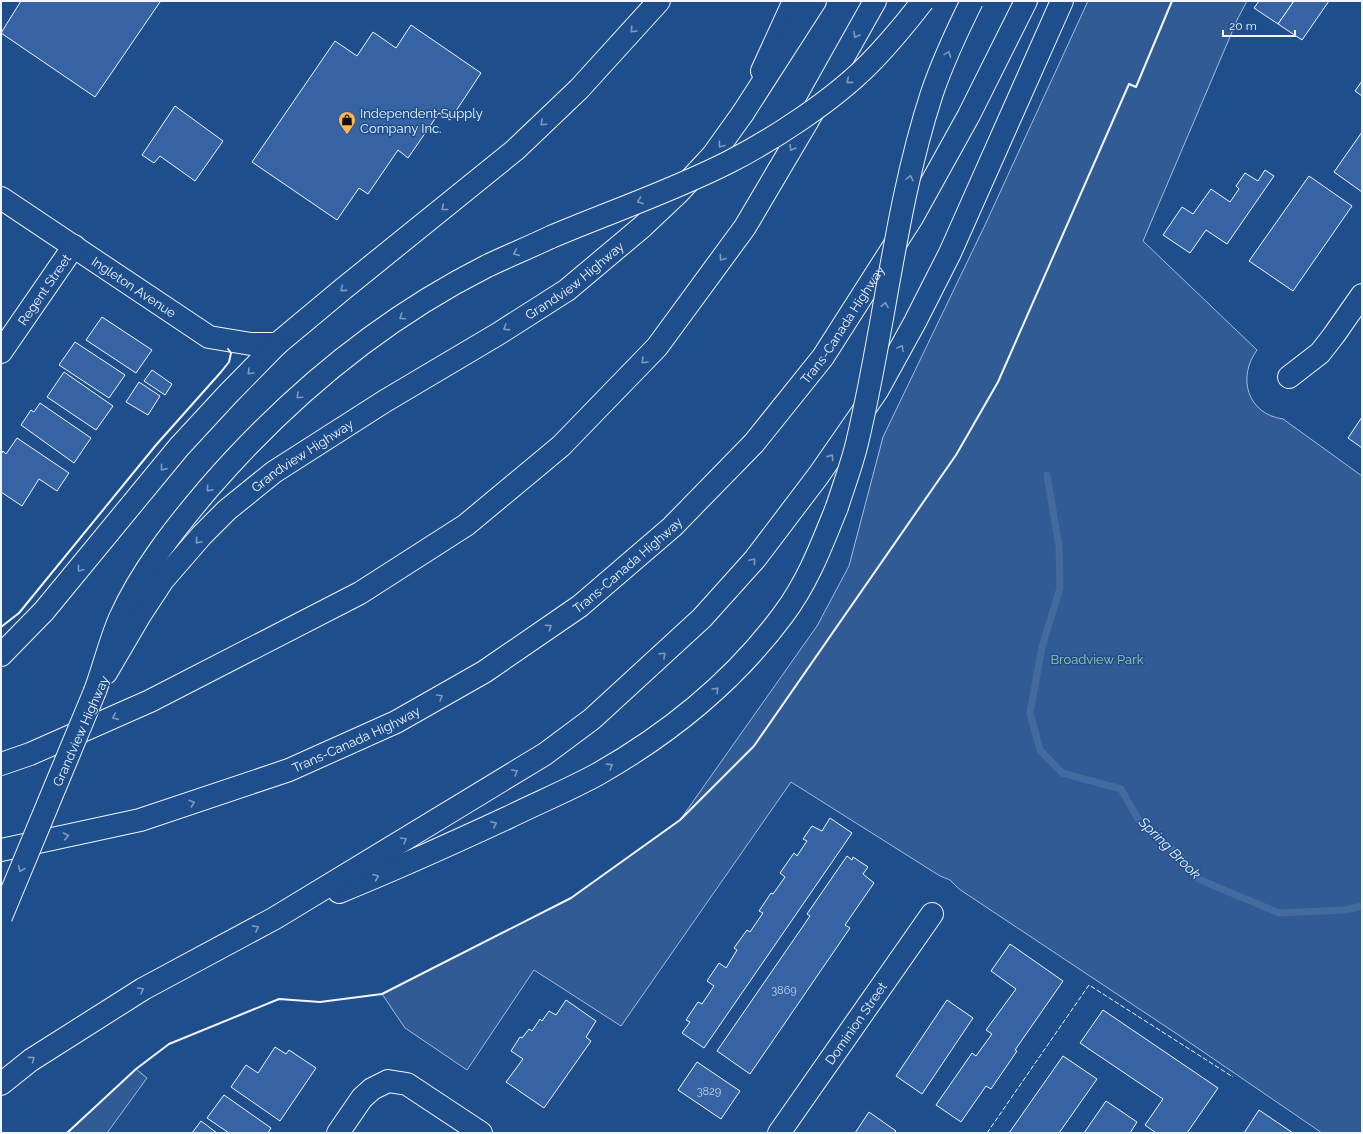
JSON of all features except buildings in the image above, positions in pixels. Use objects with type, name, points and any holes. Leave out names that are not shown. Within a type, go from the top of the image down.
[{"type":"main road","points":[[1,655],[44,611],[179,448],[228,394],[277,344],[515,150],[579,89],[659,1]]},
{"type":"main road","points":[[743,113],[794,1]]},
{"type":"main road","points":[[743,113],[815,1]]},
{"type":"main road","points":[[1,764],[30,754],[150,701],[360,593],[466,525],[561,446],[657,347],[745,227],[807,122],[875,1]]},
{"type":"main road","points":[[130,617],[148,570],[186,515],[231,463],[270,422],[319,377],[368,339],[428,300],[487,266],[551,237],[730,162],[784,131],[836,92],[867,66],[923,1]]},
{"type":"main road","points":[[275,918],[414,861],[598,774],[661,734],[706,700],[749,657],[784,614],[812,567],[837,507],[857,444],[900,221],[918,146],[932,93],[952,42],[972,1]]},
{"type":"main road","name":"Trans-Canada Highway","points":[[1,850],[140,820],[289,770],[396,722],[484,672],[580,606],[678,521],[754,443],[823,358],[914,216],[969,115],[1026,1]]},
{"type":"main road","points":[[1,1084],[31,1060],[137,992],[275,918],[545,754],[586,724],[702,618],[755,559],[818,476],[872,398],[911,329],[950,253],[1062,1]]},
{"type":"main road","name":"Grandview Highway","points":[[1,917],[96,691],[130,617],[202,535],[228,510],[274,472],[386,401],[567,290],[642,227],[678,193],[713,155],[743,113]]},
{"type":"main road","name":"Ingleton Avenue","points":[[1,198],[209,337],[251,344],[277,344]]},
{"type":"main road","name":"Regent Street","points":[[1,352],[74,246]]},
{"type":"main road","points":[[1289,377],[1320,353],[1362,295]]},
{"type":"main road","name":"Dominion Street","points":[[779,1133],[932,914]]},
{"type":"main road","points":[[338,1133],[362,1098],[372,1089],[388,1081],[407,1084],[481,1133]]},
{"type":"green space","name":"Broadview Park","points":[[1088,1],[1247,1],[1238,18],[1143,241],[1257,350],[1251,361],[1247,382],[1249,393],[1261,410],[1271,416],[1283,419],[1362,476],[1362,1133],[1322,1133],[1183,1038],[959,889],[950,880],[940,876],[791,782],[621,1026],[534,970],[467,1070],[405,1028],[382,994],[571,898],[680,820],[817,626],[849,566],[883,437],[985,225]]},
{"type":"green space","points":[[136,1069],[147,1078],[107,1133],[67,1133]]},
{"type":"waterway","name":"Spring Brook","points":[[1047,475],[1059,546],[1060,588],[1042,647],[1030,713],[1040,750],[1062,773],[1121,789],[1138,819],[1153,835],[1179,854],[1198,879],[1279,913],[1345,910],[1362,906]]},
{"type":"fence","points":[[987,1133],[1089,985],[1233,1077]]},
{"type":"wall","points":[[67,1133],[136,1069],[169,1044],[279,999],[320,1002],[382,994],[571,898],[680,820],[754,746],[956,455],[998,382],[1129,84],[1136,87],[1172,1]]},
{"type":"wall","points":[[1,627],[19,613],[156,445],[221,372],[229,362],[231,353],[228,349]]},
{"type":"place","name":"Independent Supply Company Inc.","points":[[347,135]]}]
